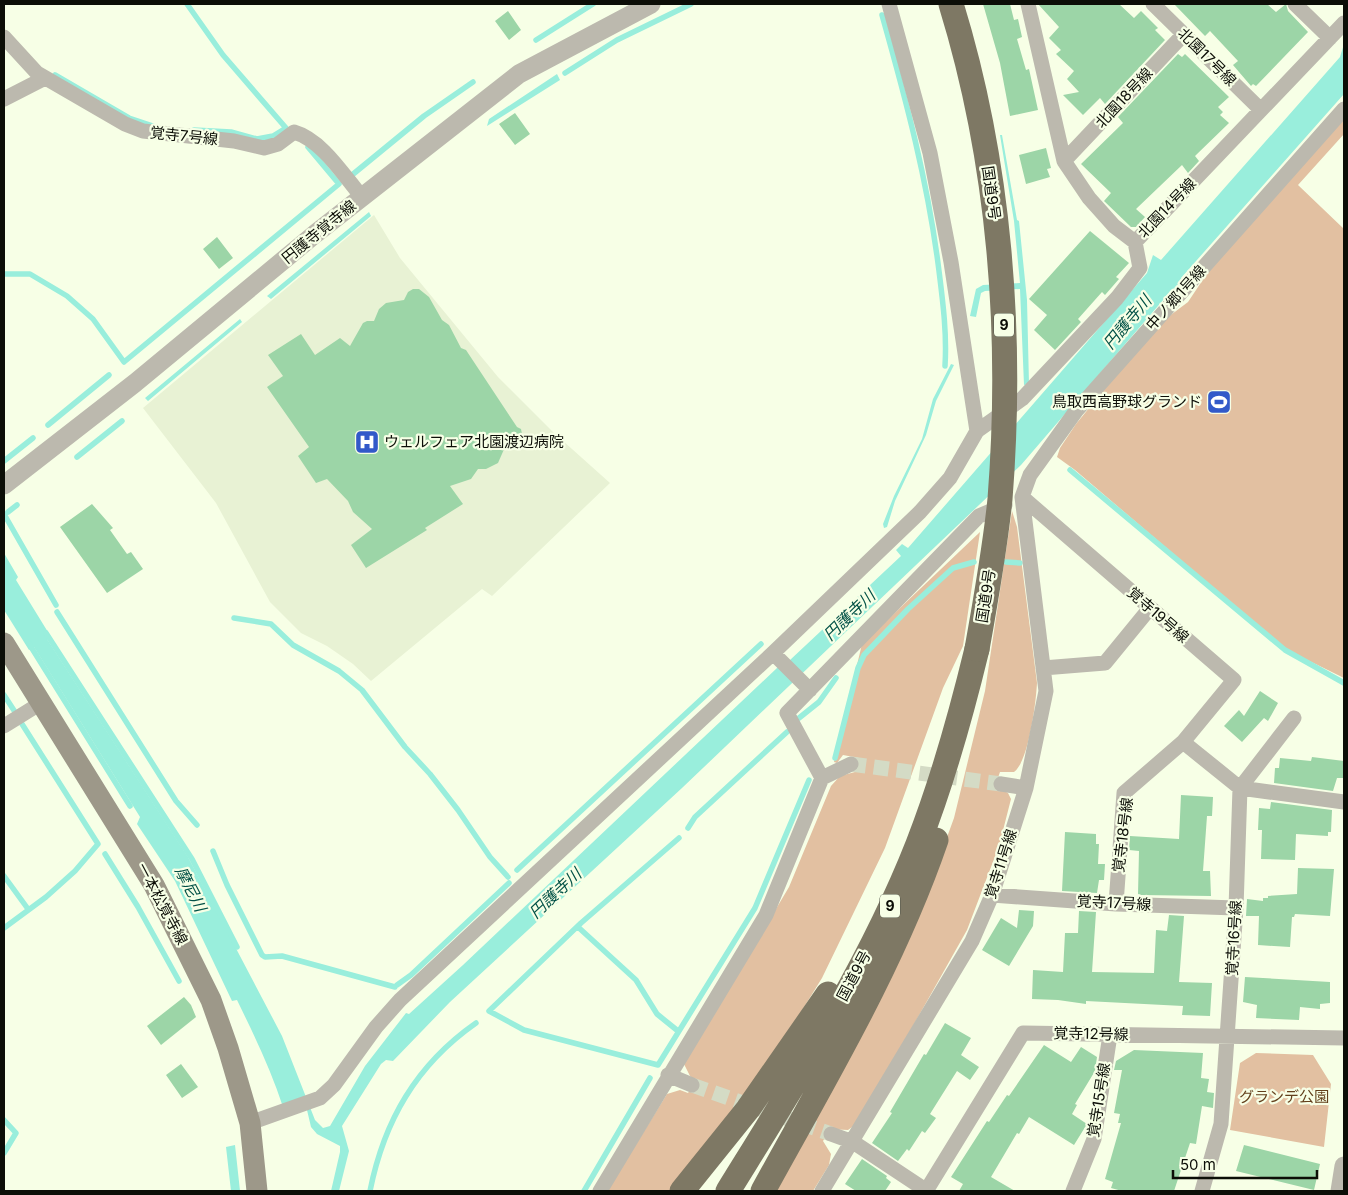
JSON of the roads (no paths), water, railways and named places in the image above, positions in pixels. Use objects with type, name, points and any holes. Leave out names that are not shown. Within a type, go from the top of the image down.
[{"type":"highway","name":"国道9号","points":[[727,1191],[758,1144],[821,1038],[887,914],[921,835],[943,773],[964,703],[977,649],[1000,499],[1004,422],[1005,341],[999,258],[988,166],[978,112],[951,4]]},
{"type":"highway","points":[[682,1191],[727,1137],[787,1056],[830,991],[882,904],[914,838],[964,703]]},
{"type":"highway","points":[[763,1191],[862,1012],[906,918],[930,857],[946,806],[959,748],[964,703]]},
{"type":"main road","name":"一本松覚寺線","points":[[4,643],[158,894],[211,1000],[259,1120],[257,1191]]},
{"type":"street","name":"円護寺覚寺線","points":[[4,485],[135,383],[362,197],[519,74],[651,4]]},
{"type":"street","points":[[888,4],[907,64],[930,153],[951,262],[977,431]]},
{"type":"street","name":"北園14号線","points":[[1028,4],[1064,161],[1089,198],[1114,226],[1135,242],[1344,23]]},
{"type":"street","name":"北園17号線","points":[[1153,4],[1261,110]]},
{"type":"street","points":[[1295,4],[1330,38]]},
{"type":"street","name":"北園18号線","points":[[1064,161],[1184,34]]},
{"type":"street","name":"覚寺7号線","points":[[4,37],[37,73],[77,94],[125,124],[143,131],[234,141],[264,148],[278,144],[294,132],[305,135],[323,152],[362,197]]},
{"type":"street","points":[[4,99],[45,78]]},
{"type":"street","name":"中ノ郷1号線","points":[[1022,497],[1030,475],[1076,411],[1344,109]]},
{"type":"street","points":[[259,1120],[314,1101],[334,1085],[376,1027],[400,1000],[773,653],[920,512],[950,478],[977,431],[1022,399],[1117,298],[1140,268],[1135,242]]},
{"type":"street","points":[[822,778],[787,713],[978,516],[1022,497]]},
{"type":"street","name":"覚寺19号線","points":[[1022,497],[1234,680],[1183,742]]},
{"type":"street","name":"覚寺11号線","points":[[822,1191],[972,941],[992,896],[1026,788],[1046,691],[1022,497]]},
{"type":"street","points":[[1043,668],[1105,663],[1150,608]]},
{"type":"street","points":[[773,653],[810,690]]},
{"type":"street","points":[[4,726],[41,703]]},
{"type":"street","points":[[1240,788],[1294,718]]},
{"type":"street","points":[[1183,742],[1240,788],[1344,802]]},
{"type":"street","name":"覚寺18号線","points":[[1116,904],[1124,794],[1183,742]]},
{"type":"street","points":[[600,1191],[668,1075],[766,915],[822,778],[851,764]]},
{"type":"street","points":[[1001,784],[1026,788]]},
{"type":"street","name":"覚寺16号線","points":[[1202,1191],[1222,1124],[1236,908],[1240,788]]},
{"type":"street","name":"覚寺17号線","points":[[992,896],[1116,904],[1236,908]]},
{"type":"street","name":"覚寺12号線","points":[[926,1191],[1023,1033],[1344,1038]]},
{"type":"street","name":"覚寺15号線","points":[[1073,1191],[1094,1139],[1110,1035]]},
{"type":"street","points":[[668,1075],[692,1085]]},
{"type":"street","points":[[831,1134],[853,1142],[926,1191]]},
{"type":"street","points":[[1340,1191],[1344,1166]]},
{"type":"water","points":[[1344,44],[1344,94],[1181,278],[1186,284],[1170,292],[1021,465],[682,788],[450,1002],[393,1061],[386,1060],[381,1064],[342,1126],[349,1151],[339,1191],[331,1191],[340,1146],[317,1134],[311,1127],[307,1110],[283,1107],[268,1066],[237,1000],[232,1001],[175,881],[137,824],[140,817],[34,647],[29,650],[4,610],[4,553],[18,577],[16,580],[51,637],[47,639],[188,857],[282,1036],[315,1120],[323,1128],[330,1126],[365,1066],[406,1013],[409,1014],[463,965],[777,668],[790,660],[901,556],[896,550],[902,544],[908,548],[1147,273],[1153,255],[1161,260],[1340,57]]},
{"type":"water","points":[[557,74],[560,80],[487,126],[489,119]]},
{"type":"water","points":[[1000,135],[1002,135],[1017,220],[1019,221],[1027,300],[1029,384],[1024,385],[1020,289],[985,291],[981,293],[976,317],[970,316],[976,289],[983,285],[1020,283],[1014,221]]},
{"type":"water","points":[[369,212],[371,216],[271,299],[267,296]]},
{"type":"water","points":[[240,319],[242,322],[148,401],[145,398]]},
{"type":"water","points":[[951,364],[954,365],[936,401],[926,435],[895,501],[887,527],[884,528],[883,524],[894,496],[922,439],[933,399]]},
{"type":"water","points":[[235,1145],[240,1191],[231,1191],[226,1147]]},
{"type":"waterway","points":[[187,4],[223,55],[286,128],[273,136],[257,139],[231,132],[194,130]]},
{"type":"waterway","points":[[536,40],[593,4]]},
{"type":"waterway","points":[[565,73],[617,40],[691,4]]},
{"type":"waterway","points":[[882,15],[908,110],[929,205],[943,307],[945,366]]},
{"type":"waterway","points":[[55,75],[129,118],[153,126]]},
{"type":"waterway","points":[[352,175],[424,116],[473,82]]},
{"type":"waterway","points":[[4,274],[30,274],[67,296],[93,319],[124,362],[339,184],[308,147]]},
{"type":"waterway","points":[[48,425],[109,375]]},
{"type":"waterway","points":[[77,457],[122,421]]},
{"type":"waterway","points":[[4,461],[33,438]]},
{"type":"waterway","points":[[1070,470],[1285,650],[1344,683]]},
{"type":"waterway","points":[[8,512],[17,505]]},
{"type":"waterway","points":[[4,514],[56,605]]},
{"type":"waterway","points":[[835,758],[858,668],[864,655],[908,609],[953,568],[974,562]]},
{"type":"waterway","points":[[1006,562],[1020,563]]},
{"type":"waterway","points":[[57,612],[176,801],[197,825]]},
{"type":"waterway","points":[[234,618],[271,624],[293,645],[339,671],[362,690],[405,747],[430,774],[458,810],[490,857],[508,877]]},
{"type":"waterway","name":"摩尼川","points":[[46,633],[192,859],[237,947]]},
{"type":"waterway","points":[[28,642],[130,806]]},
{"type":"waterway","points":[[517,870],[761,644]]},
{"type":"waterway","points":[[799,718],[819,702],[836,678]]},
{"type":"waterway","points":[[4,695],[15,712]]},
{"type":"waterway","points":[[4,928],[46,897],[75,871],[98,844],[22,724]]},
{"type":"waterway","points":[[688,828],[695,817],[787,732]]},
{"type":"waterway","points":[[679,838],[581,923],[489,1011],[524,1030],[658,1065],[755,908],[809,780]]},
{"type":"waterway","points":[[213,851],[227,885],[262,955],[265,957],[282,956],[395,987]]},
{"type":"waterway","points":[[105,854],[138,907],[179,981]]},
{"type":"waterway","points":[[4,876],[28,909]]},
{"type":"waterway","points":[[397,985],[411,975],[509,883]]},
{"type":"waterway","points":[[578,927],[636,980],[657,1014],[678,1031]]},
{"type":"waterway","points":[[370,1191],[384,1141],[406,1096],[436,1057],[476,1023]]},
{"type":"waterway","points":[[584,1191],[650,1078]]},
{"type":"waterway","points":[[4,1120],[16,1133],[4,1153]]},
{"type":"tunnel","points":[[851,764],[1001,784]]},
{"type":"tunnel","points":[[692,1085],[831,1134]]},
{"type":"place","name":"鳥取西高野球グランド","points":[[1219,402]]},
{"type":"place","name":"ウェルフェア北園渡辺病院","points":[[367,442]]},
{"type":"water label","name":"円護寺川","points":[[1127,322]]},
{"type":"water label","name":"円護寺川","points":[[849,615]]},
{"type":"water label","name":"円護寺川","points":[[555,893]]},
{"type":"park label","name":"グランデ公園","points":[[1284,1097]]}]
